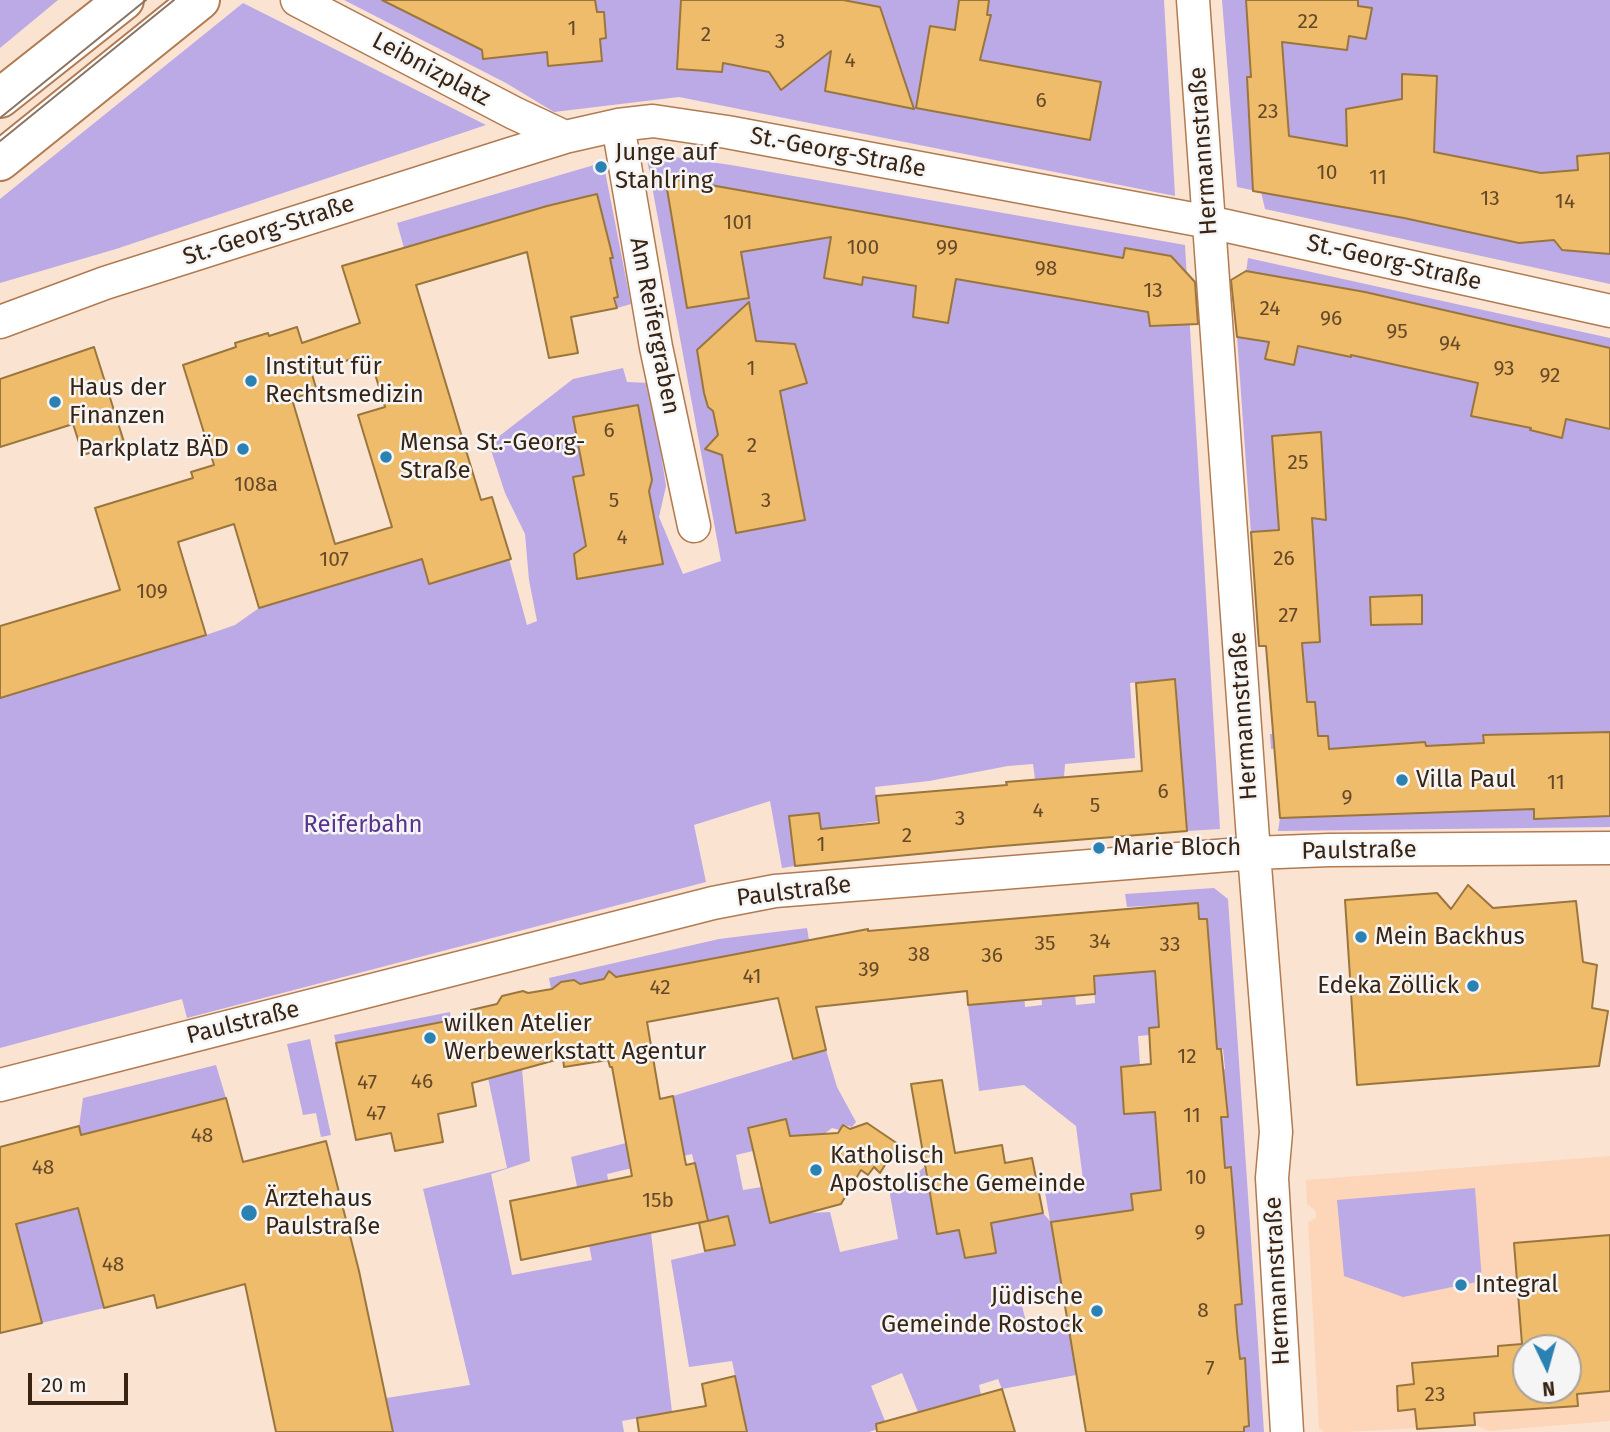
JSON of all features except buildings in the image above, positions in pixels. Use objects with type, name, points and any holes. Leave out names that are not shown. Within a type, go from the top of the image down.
[{"type":"street","points":[[0,97],[124,0]]},
{"type":"street","points":[[0,161],[200,0]]},
{"type":"street","name":"Leibnizplatz","points":[[297,0],[565,137]]},
{"type":"street","name":"Hermannstraße","points":[[1193,0],[1276,1132],[1272,1178],[1287,1432]]},
{"type":"street","name":"St.-Georg-Straße","points":[[0,322],[105,284],[565,137],[618,125],[653,121],[727,132],[1209,222],[1610,311]]},
{"type":"street","name":"Am Reifergraben","points":[[618,125],[656,347],[694,526]]},
{"type":"street","name":"Paulstraße","points":[[0,1085],[687,909],[775,891],[1254,853],[1610,848]]},
{"type":"shaded area","name":"Integral","points":[[1610,1156],[1610,1421],[1489,1431],[1475,1425],[1324,1432],[1319,1428],[1308,1222],[1316,1218],[1316,1214],[1307,1204],[1306,1180]]},
{"type":"green space","points":[[0,0],[58,0],[0,48]]},
{"type":"green space","points":[[344,0],[1164,0],[1175,196],[679,97],[554,112],[506,83]]},
{"type":"green space","points":[[1222,0],[1610,0],[1610,284],[1265,209],[1261,192],[1237,187]]},
{"type":"green space","points":[[243,3],[486,125],[116,249],[0,283],[0,199]]},
{"type":"green space","name":"Reiferbahn","points":[[653,154],[731,165],[1185,245],[1220,829],[1187,831],[1180,749],[1140,752],[1137,704],[1177,701],[1176,679],[1130,683],[1135,758],[1065,764],[1064,777],[1035,779],[1033,764],[875,787],[878,821],[821,829],[818,813],[789,816],[795,866],[782,868],[770,801],[694,825],[706,882],[187,1018],[182,999],[0,1048],[0,698],[206,635],[235,625],[259,608],[422,559],[509,559],[527,625],[537,621],[529,580],[525,534],[505,493],[489,444],[573,379],[623,368],[627,382],[650,383],[666,486],[659,517],[683,574],[721,561],[647,159]]},
{"type":"green space","points":[[594,165],[605,171],[631,304],[617,308],[612,257],[597,194],[545,206],[404,248],[397,223]]},
{"type":"green space","points":[[1248,258],[1610,338],[1610,827],[1278,831],[1280,818],[1275,749],[1271,749],[1270,734],[1273,734],[1266,646],[1259,646],[1237,337]]},
{"type":"green space","points":[[1214,888],[1228,899],[1264,1432],[1244,1432],[1244,1427],[1249,1426],[1248,1409],[1242,1408],[1246,1378],[1245,1359],[1239,1359],[1235,1305],[1236,1224],[1230,1224],[1226,1188],[1233,1187],[1232,1168],[1225,1168],[1221,1117],[1228,1116],[1226,1098],[1220,1098],[1218,1070],[1225,1069],[1223,1049],[1217,1049],[1207,919],[1199,919],[1197,903],[1127,907],[1125,894]]},
{"type":"green space","points":[[807,928],[809,940],[616,977],[613,974],[607,975],[604,979],[578,984],[574,980],[561,982],[557,988],[551,989],[549,978],[719,939]]},
{"type":"green space","points":[[1154,970],[1159,1027],[1149,1028],[1150,1035],[1138,1036],[1140,1065],[1124,1114],[1155,1112],[1161,1190],[1134,1217],[1111,1213],[1051,1222],[1064,1298],[1022,1306],[1028,1329],[1068,1323],[1076,1375],[1002,1389],[998,1379],[979,1385],[981,1395],[918,1412],[902,1373],[871,1386],[887,1426],[869,1432],[737,1432],[746,1429],[732,1361],[689,1367],[671,1260],[735,1245],[728,1217],[708,1221],[692,1154],[607,1174],[620,1239],[651,1233],[672,1412],[622,1421],[624,1432],[393,1432],[386,1398],[470,1385],[423,1189],[507,1168],[488,1078],[522,1069],[530,1161],[491,1174],[512,1275],[592,1260],[571,1157],[626,1143],[623,1130],[677,1120],[673,1096],[826,1050],[837,1087],[856,1122],[852,1127],[844,1125],[840,1130],[832,1128],[823,1135],[790,1136],[786,1119],[748,1128],[753,1151],[736,1155],[743,1190],[762,1187],[809,1213],[830,1212],[840,1252],[898,1239],[889,1189],[906,1184],[924,1167],[937,1234],[1043,1213],[1050,1221],[1045,1192],[1084,1187],[1076,1126],[1024,1085],[979,1091],[968,1005],[977,1004],[976,1000],[1024,991],[1025,1007],[1042,1005],[1040,973],[1073,971],[1076,1005],[1095,1003],[1094,985],[1088,977]]},
{"type":"green space","points":[[450,1012],[451,1020],[336,1043],[334,1035]]},
{"type":"green space","points":[[310,1039],[331,1135],[321,1137],[316,1113],[303,1115],[287,1044]]},
{"type":"green space","points":[[216,1065],[226,1098],[81,1135],[79,1127],[83,1098]]},
{"type":"green space","points":[[1475,1188],[1482,1281],[1403,1297],[1344,1276],[1337,1200]]},
{"type":"green space","points":[[78,1208],[104,1308],[42,1323],[16,1224]]},
{"type":"tram line","points":[[0,118],[146,0]]},
{"type":"tram line","points":[[0,141],[174,0]]},
{"type":"place","name":"Junge auf Stahlring","points":[[601,167]]},
{"type":"place","name":"Institut für Rechtsmedizin","points":[[251,381]]},
{"type":"place","name":"Haus der Finanzen","points":[[55,402]]},
{"type":"place","name":"Parkplatz BÄD","points":[[243,449]]},
{"type":"place","name":"Mensa St.-Georg- Straße","points":[[386,457]]},
{"type":"place","name":"Villa Paul","points":[[1402,780]]},
{"type":"place","name":"Marie Bloch","points":[[1099,848]]},
{"type":"place","name":"Mein Backhus","points":[[1361,937]]},
{"type":"place","name":"Edeka Zöllick","points":[[1473,986]]},
{"type":"place","name":"wilken Atelier Werbewerkstatt Agentur","points":[[430,1038]]},
{"type":"place","name":"Katholisch Apostolische Gemeinde","points":[[816,1170]]},
{"type":"place","name":"Ärztehaus Paulstraße","points":[[249,1213]]},
{"type":"place","name":"Integral","points":[[1461,1285]]},
{"type":"place","name":"Jüdische Gemeinde Rostock","points":[[1097,1311]]}]
